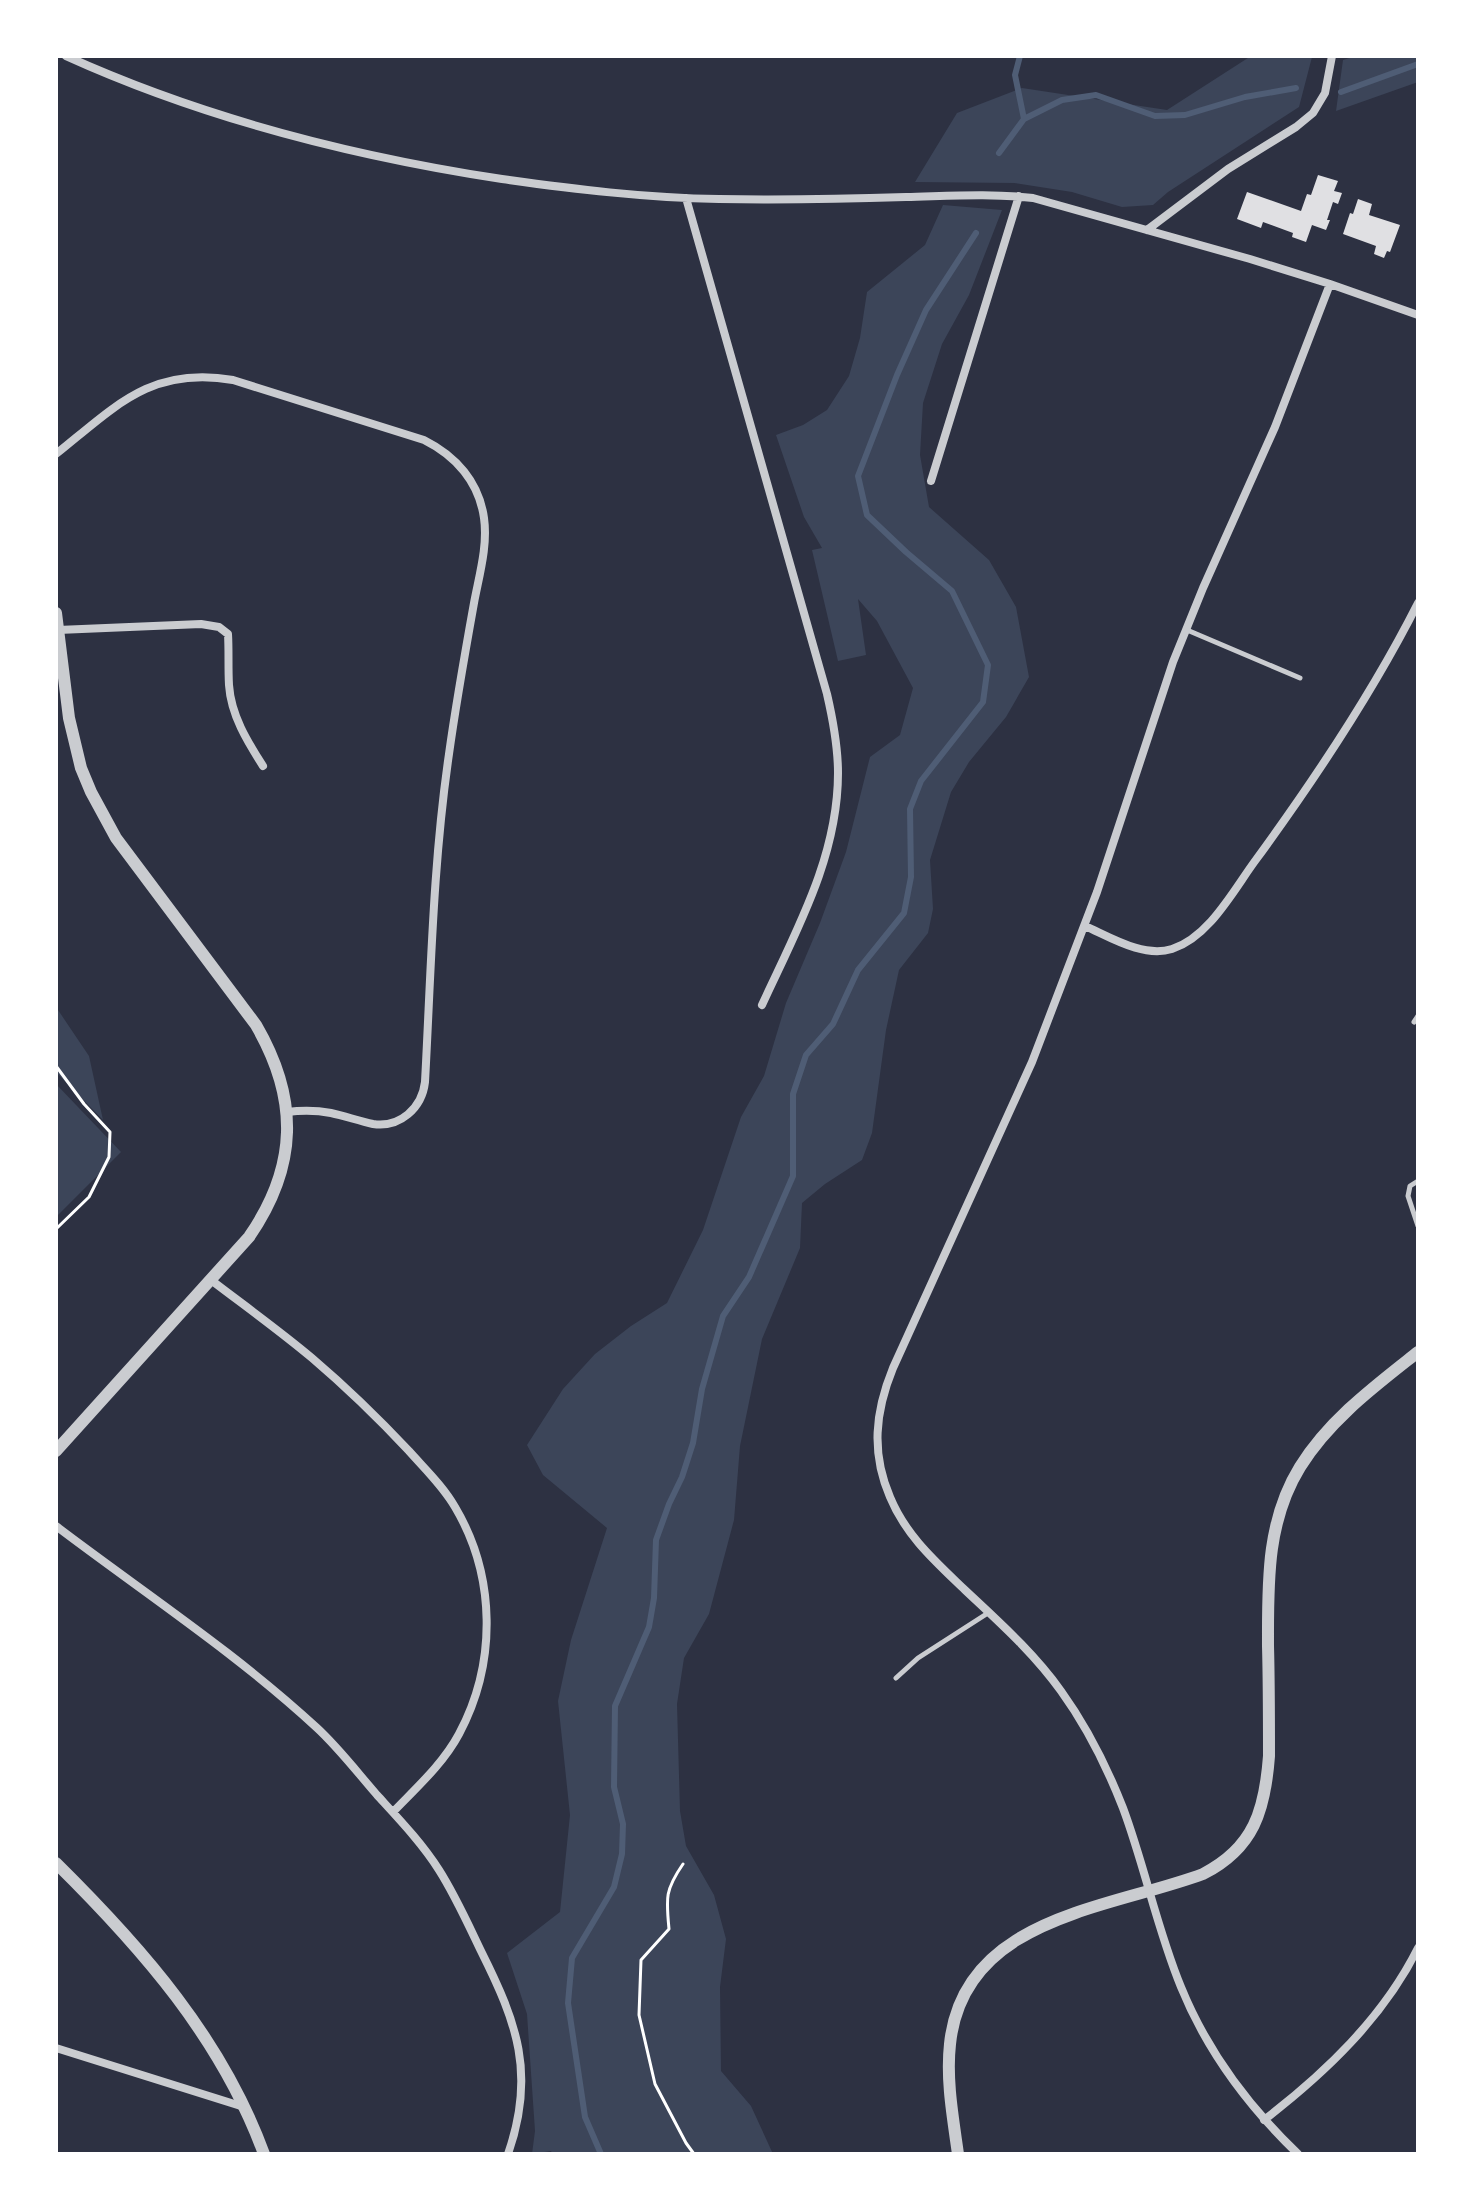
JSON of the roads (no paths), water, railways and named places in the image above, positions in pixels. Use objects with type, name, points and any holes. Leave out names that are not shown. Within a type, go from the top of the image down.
[{"type":"street","points":[[66,56],[117,78],[248,125],[409,164],[527,183],[686,198],[1019,196],[1330,284],[1418,315]]},
{"type":"street","points":[[1147,230],[1228,169],[1313,113],[1325,93],[1332,56]]},
{"type":"street","points":[[931,481],[1019,196]]},
{"type":"street","points":[[686,198],[827,694],[836,746],[836,800],[826,854],[804,915],[762,1005]]},
{"type":"street","points":[[1298,2154],[1264,2120],[1222,2066],[1194,2016],[1174,1969],[1124,1811],[1090,1737],[1061,1691],[1027,1649],[917,1543],[889,1497],[877,1447],[878,1417],[893,1368],[1032,1062],[1085,926],[1186,629],[1275,427],[1330,284]]},
{"type":"street","points":[[56,454],[136,393],[175,379],[214,377],[233,380],[424,440],[459,463],[482,503],[485,538],[458,691],[440,825],[422,1098],[406,1117],[387,1124],[321,1111],[287,1112]]},
{"type":"street","points":[[1085,926],[1134,947],[1155,951],[1180,945],[1206,925],[1315,777],[1359,709],[1418,603]]},
{"type":"street","points":[[56,613],[69,718],[81,768],[91,792],[116,838],[256,1025],[274,1058],[287,1112],[281,1171],[268,1206],[249,1237],[56,1451]]},
{"type":"street","points":[[58,630],[201,624],[219,627],[228,634],[229,688],[234,710],[245,739],[263,766]]},
{"type":"street","points":[[211,1280],[313,1359],[391,1432],[441,1486],[474,1546],[483,1581],[487,1617],[478,1689],[459,1735],[446,1755],[393,1812]]},
{"type":"street","points":[[958,2154],[949,2070],[950,2040],[960,2005],[975,1978],[995,1955],[1035,1928],[1060,1918],[1203,1874],[1225,1861],[1243,1843],[1258,1819],[1266,1792],[1269,1756],[1269,1558],[1283,1499],[1300,1466],[1339,1420],[1418,1352]]},
{"type":"street","points":[[56,1526],[230,1655],[318,1728],[439,1869],[509,2009],[519,2047],[522,2092],[508,2154]]},
{"type":"street","points":[[56,1863],[111,1918],[177,1997],[214,2050],[245,2107],[264,2154]]},
{"type":"street","points":[[1264,2120],[1306,2086],[1348,2045],[1384,2003],[1418,1948]]},
{"type":"street","points":[[56,2048],[245,2107]]},
{"type":"lane","points":[[1186,629],[1300,678]]},
{"type":"lane","points":[[1418,1181],[1410,1186],[1408,1196],[1418,1226]]},
{"type":"lane","points":[[896,1678],[918,1658],[989,1612]]},
{"type":"waterway","points":[[1020,56],[1015,75],[1024,119]]},
{"type":"waterway","points":[[1341,92],[1418,64]]},
{"type":"waterway","points":[[999,153],[1024,119],[1062,100],[1096,95],[1155,116],[1185,115],[1245,97],[1296,88]]},
{"type":"waterway","points":[[601,2154],[585,2117],[568,2003],[572,1958],[614,1887],[622,1854],[623,1824],[614,1787],[615,1706],[649,1627],[654,1598],[656,1540],[693,1443],[702,1389],[723,1316],[749,1277],[793,1176],[793,1094],[806,1055],[833,1024],[858,970],[904,913],[911,877],[910,809],[921,781],[983,702],[988,665],[952,591],[867,515],[858,476],[926,310],[976,233]]}]
